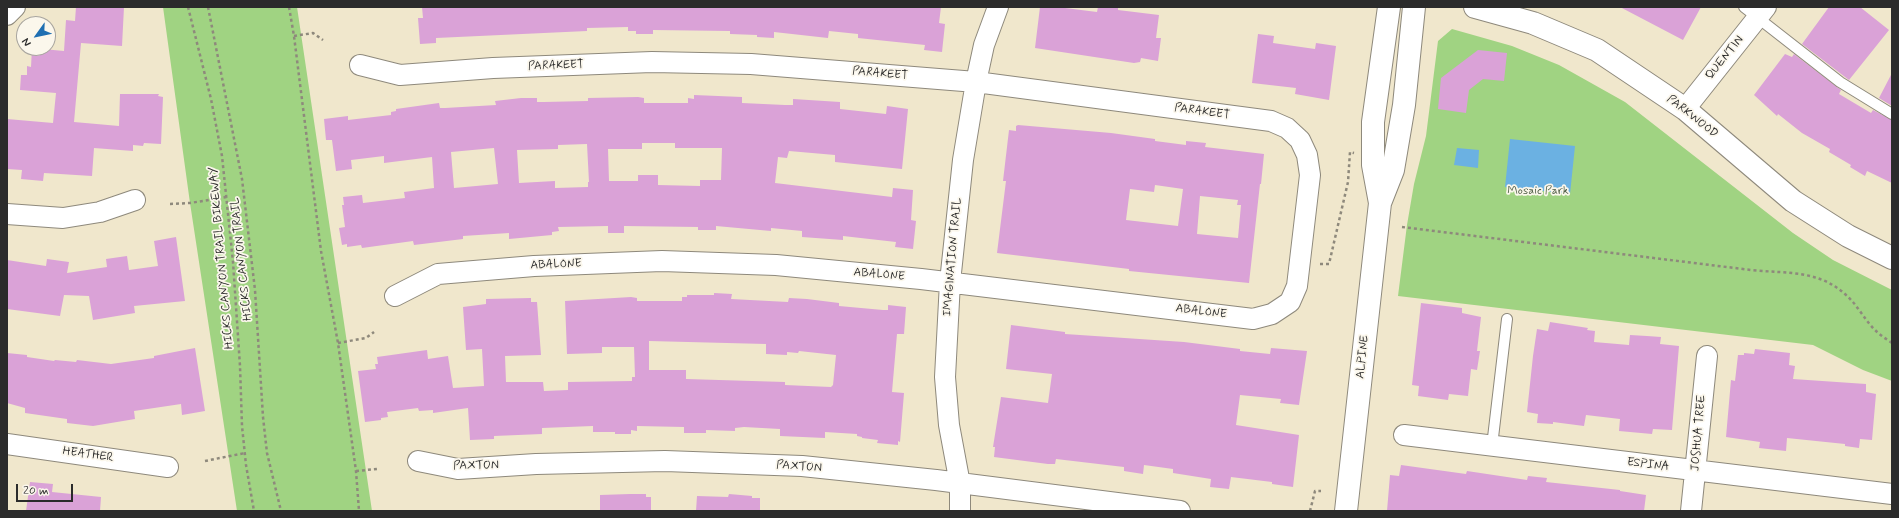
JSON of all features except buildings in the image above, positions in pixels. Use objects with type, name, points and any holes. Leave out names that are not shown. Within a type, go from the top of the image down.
[{"type":"street","points":[[7,15],[15,7]]},
{"type":"street","name":"IMAGINATION TRAIL","points":[[960,511],[960,484],[949,425],[945,377],[950,282],[963,160],[976,82],[984,45],[998,7]]},
{"type":"street","name":"ALPINE","points":[[1380,203],[1373,165],[1374,122],[1388,7]]},
{"type":"street","name":"ALPINE","points":[[1346,511],[1380,203],[1393,170],[1404,105],[1414,7]]},
{"type":"street","name":"PARKWOOD","points":[[1475,7],[1533,23],[1597,50],[1685,109],[1793,200],[1848,236],[1892,258]]},
{"type":"street","name":"QUENTIN","points":[[1685,109],[1756,10]]},
{"type":"street","name":"PARAKEET","points":[[360,65],[400,75],[493,68],[652,62],[751,64],[976,82],[1271,121],[1287,128],[1300,140],[1308,154],[1310,175],[1304,230]]},
{"type":"street","points":[[7,214],[63,218],[100,212],[134,200]]},
{"type":"street","name":"ABALONE","points":[[395,296],[438,274],[534,266],[662,261],[776,265],[950,282],[1253,319],[1272,314],[1290,302],[1297,286],[1304,230]]},
{"type":"street","name":"JOSHUA TREE","points":[[1691,511],[1707,356]]},
{"type":"street","name":"ESPINA","points":[[1404,435],[1892,494]]},
{"type":"street","name":"HEATHER","points":[[7,444],[168,467]]},
{"type":"street","name":"PAXTON","points":[[418,461],[458,469],[536,464],[665,461],[802,466],[1180,511]]},
{"type":"lane","points":[[1756,10],[1840,82],[1892,114]]},
{"type":"lane","points":[[1492,446],[1507,320]]},
{"type":"path","name":"HICKS CANYON TRAIL BIKEWAY","points":[[188,7],[211,99],[222,156],[233,262],[240,366],[242,426],[254,511]]},
{"type":"path","name":"HICKS CANYON TRAIL","points":[[208,7],[242,179],[255,290],[263,418],[267,453],[281,511]]},
{"type":"path","points":[[289,7],[321,251],[338,343],[356,471],[359,511]]},
{"type":"path","points":[[294,36],[313,33],[323,40]]},
{"type":"path","points":[[1313,263],[1329,264],[1348,182],[1350,152],[1356,154]]},
{"type":"path","points":[[170,204],[190,203],[227,197]]},
{"type":"path","points":[[1402,227],[1751,270],[1805,274],[1820,278],[1838,289],[1851,300],[1876,330],[1892,343]]},
{"type":"path","points":[[338,343],[366,338],[374,332]]},
{"type":"path","points":[[205,461],[245,453]]},
{"type":"path","points":[[356,471],[377,469]]},
{"type":"path","points":[[1310,511],[1315,491],[1321,491]]},
{"type":"green space","points":[[163,7],[297,7],[372,511],[237,511],[190,203]]},
{"type":"green space","name":"Mosaic Park","points":[[1452,29],[1512,46],[1559,65],[1625,102],[1793,233],[1833,260],[1892,290],[1892,381],[1863,370],[1813,345],[1398,296],[1414,184],[1426,136],[1438,41]]},
{"type":"water","points":[[1510,139],[1575,146],[1570,194],[1505,187]]},
{"type":"water","points":[[1457,148],[1479,150],[1478,168],[1454,165]]}]
